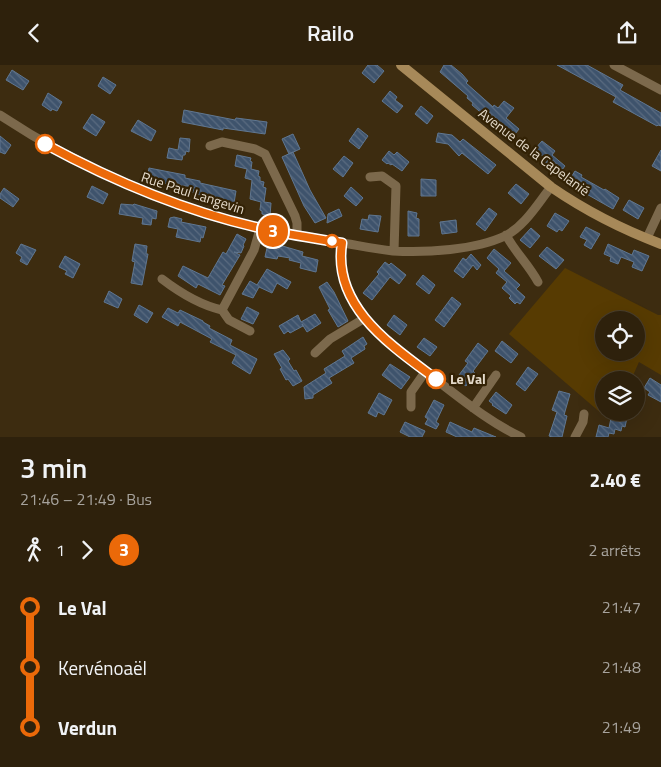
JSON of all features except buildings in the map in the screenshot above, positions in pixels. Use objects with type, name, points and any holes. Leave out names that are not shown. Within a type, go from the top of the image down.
[{"type":"street","name":"Avenue de la Capelanié","points":[[401,65],[551,187],[599,217],[661,244]]},
{"type":"street","points":[[614,65],[661,91]]},
{"type":"street","name":"Rue Paul Langevin","points":[[0,115],[70,157],[140,191],[192,209],[260,229],[394,251],[423,251],[463,247],[485,243],[506,235],[518,227],[551,187]]},
{"type":"street","points":[[210,146],[222,142],[255,149],[265,154],[295,215],[297,235]]},
{"type":"street","points":[[370,177],[382,176],[396,186],[394,251]]},
{"type":"street","points":[[646,239],[661,208]]},
{"type":"street","points":[[222,310],[254,250],[260,229]]},
{"type":"street","points":[[506,235],[538,281]]},
{"type":"street","points":[[342,243],[346,282],[354,302],[381,337],[473,408],[521,437]]},
{"type":"street","points":[[162,279],[210,307],[222,310],[229,320],[250,331]]},
{"type":"street","points":[[315,353],[330,339],[365,318]]},
{"type":"street","points":[[411,407],[411,392],[426,372]]},
{"type":"street","points":[[473,408],[496,375]]},
{"type":"street","points":[[575,437],[583,422],[584,414]]},
{"type":"shaded area","points":[[565,268],[661,315],[661,375],[639,362],[635,371],[595,371],[595,408],[509,334]]},
{"type":"bus line","name":"3","points":[[45,144],[140,191],[169,202],[260,229],[342,243],[346,282],[354,302],[365,318],[373,329],[389,344],[436,379]]},
{"type":"place","name":"Le Val","points":[[436,379]]}]
